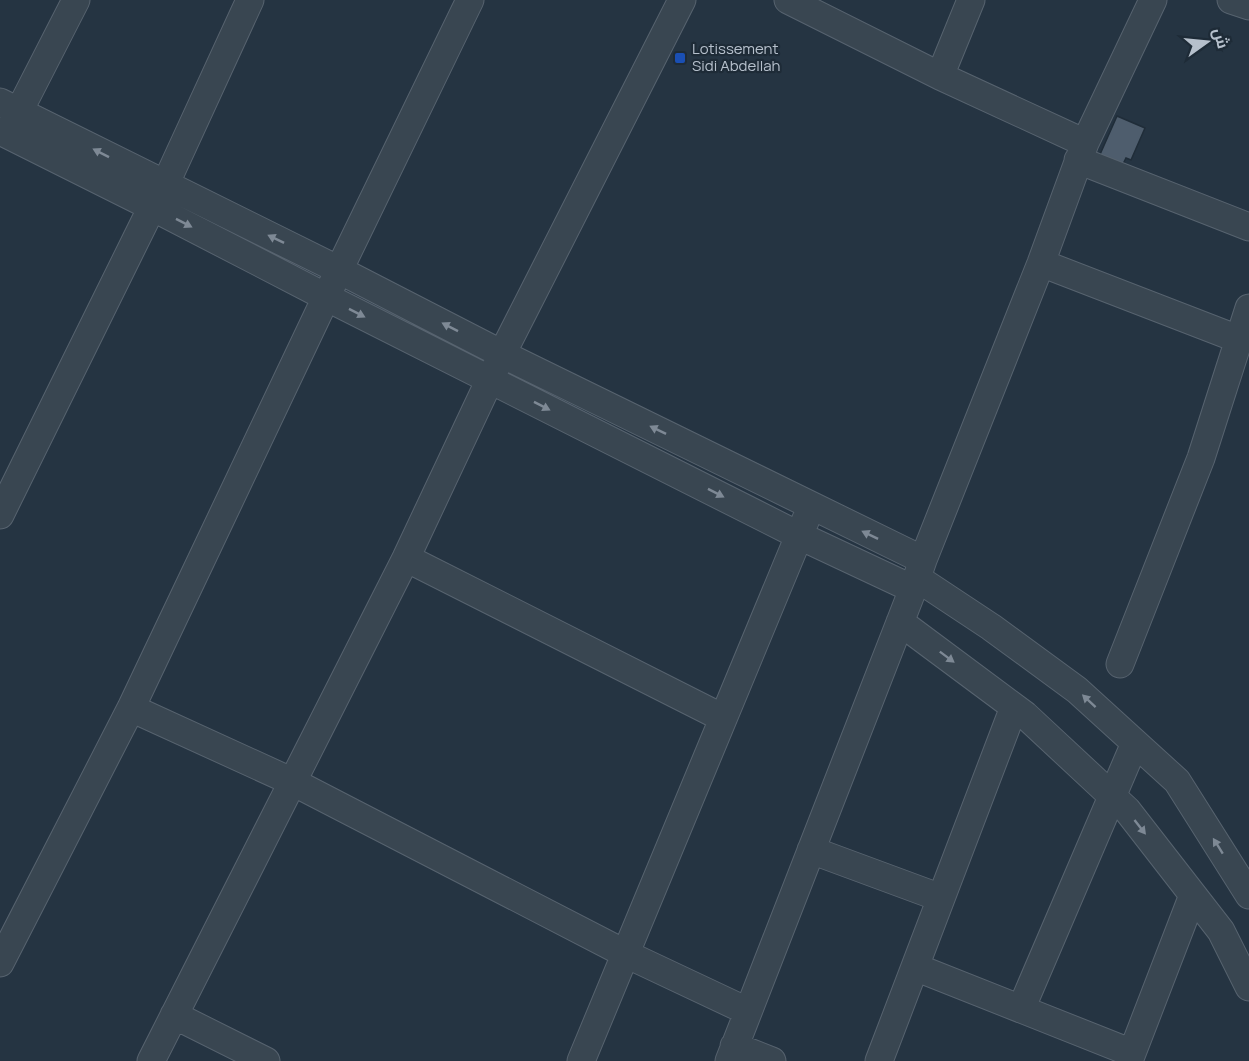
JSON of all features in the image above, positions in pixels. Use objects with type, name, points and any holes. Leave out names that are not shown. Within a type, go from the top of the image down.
[{"type":"street","points":[[76,0],[5,126],[159,196],[339,270],[502,354],[812,506],[918,576],[1077,690],[1177,781],[1249,895]]},
{"type":"street","points":[[0,515],[159,196],[250,0]]},
{"type":"street","points":[[0,963],[131,708],[470,0]]},
{"type":"street","points":[[151,1061],[406,558],[489,380],[682,0]]},
{"type":"street","points":[[788,0],[940,76],[1082,152],[1249,227]]},
{"type":"street","points":[[940,76],[971,0]]},
{"type":"street","points":[[772,1061],[732,1053],[1041,264],[1082,152],[1153,0]]},
{"type":"street","points":[[1231,0],[1249,6]]},
{"type":"street","points":[[159,196],[326,297],[798,535],[918,576]]},
{"type":"street","points":[[1041,264],[1238,339]]},
{"type":"street","points":[[1120,664],[1201,458],[1249,308]]},
{"type":"street","points":[[580,1061],[812,506]]},
{"type":"street","points":[[406,558],[723,718]]},
{"type":"street","points":[[900,622],[1024,715],[1127,810],[1221,931],[1249,987]]},
{"type":"street","points":[[879,1061],[1014,707]]},
{"type":"street","points":[[131,708],[293,782],[626,954],[747,1011]]},
{"type":"street","points":[[1022,1009],[1135,743]]},
{"type":"street","points":[[811,850],[941,898]]},
{"type":"street","points":[[915,967],[1022,1009],[1130,1057],[1193,895]]},
{"type":"street","points":[[174,1015],[266,1061]]},
{"type":"building","points":[[1117,116],[1145,128],[1131,160],[1126,158],[1121,168],[1098,159]]},
{"type":"place","name":"Lotissement Sidi Abdellah","points":[[680,58]]}]
